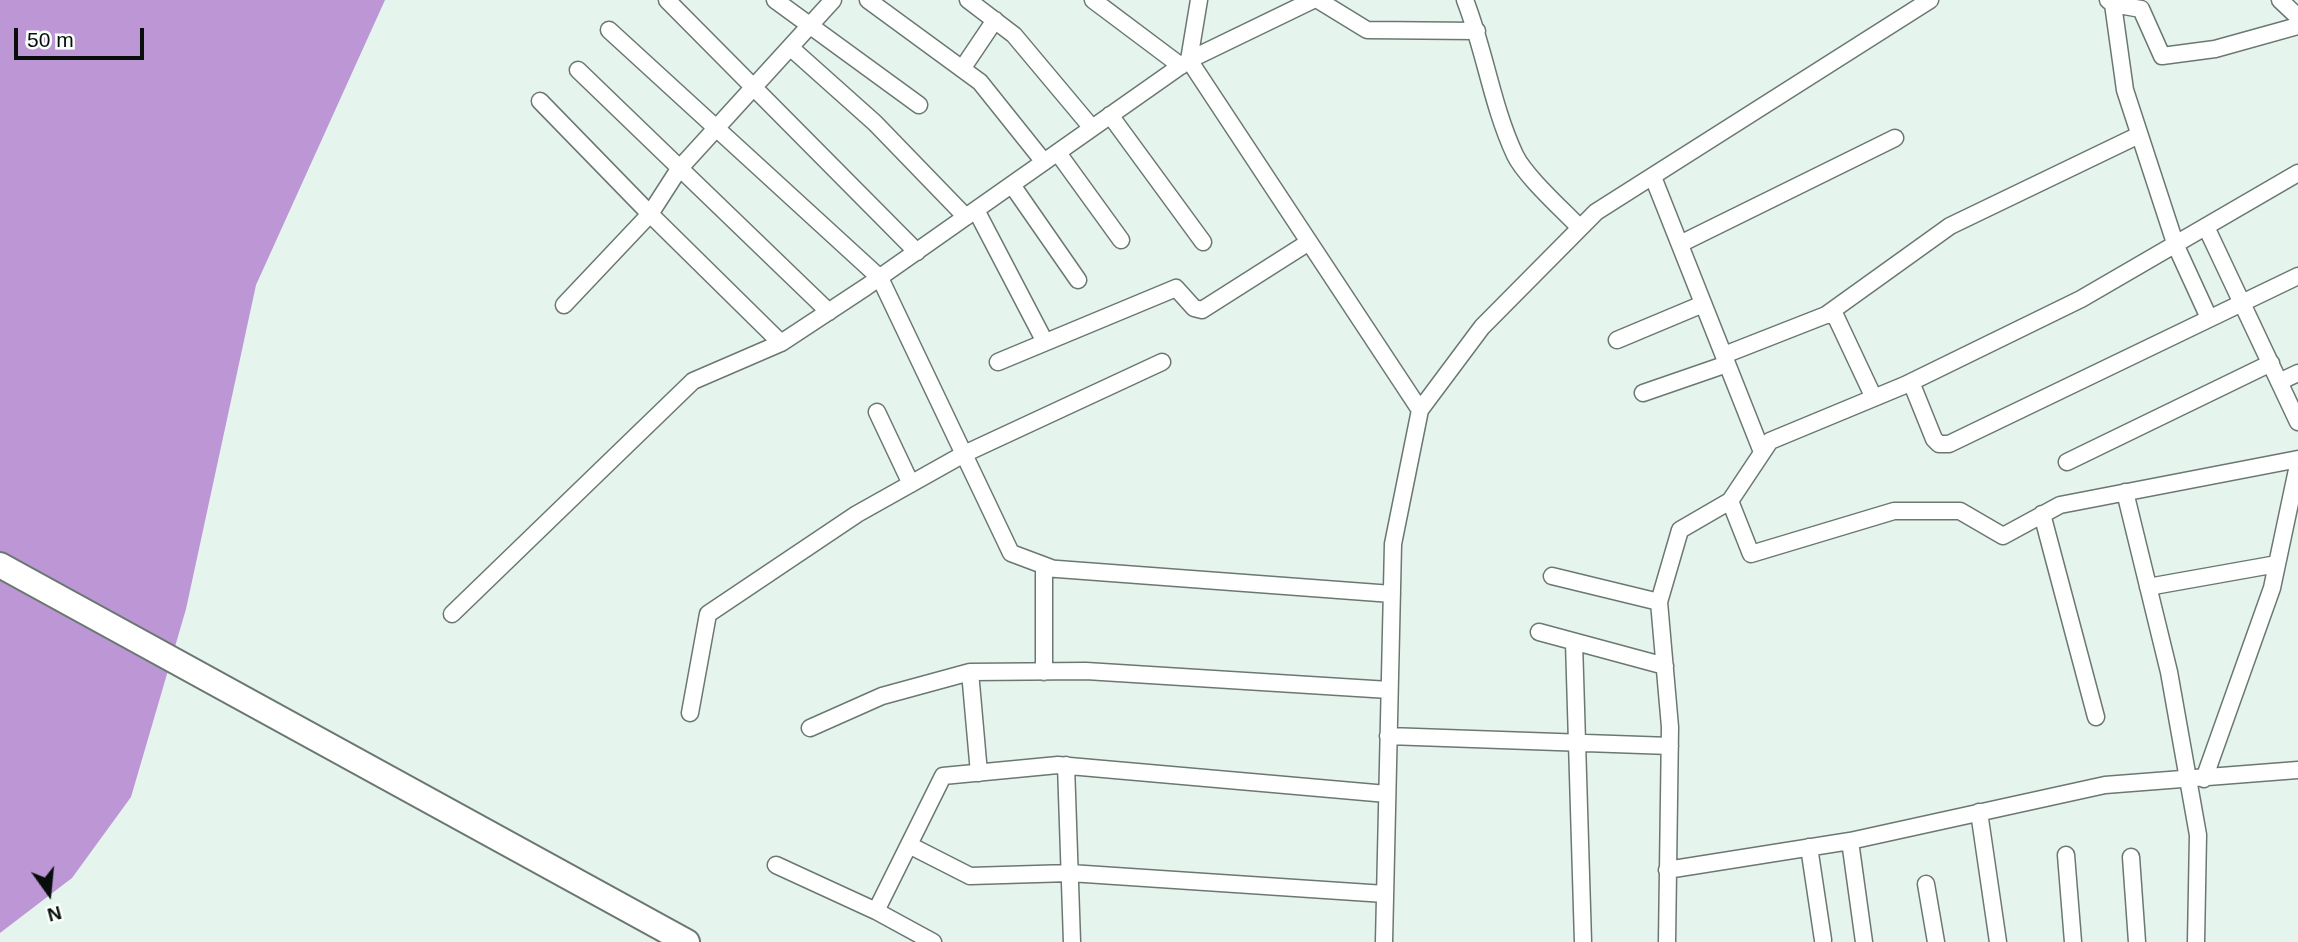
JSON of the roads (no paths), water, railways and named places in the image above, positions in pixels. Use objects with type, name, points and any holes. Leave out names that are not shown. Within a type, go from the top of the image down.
[{"type":"main road","points":[[0,565],[687,942]]},
{"type":"street","points":[[667,0],[756,86],[917,251]]},
{"type":"street","points":[[775,0],[919,105]]},
{"type":"street","points":[[564,305],[650,214],[679,169],[833,0]]},
{"type":"street","points":[[868,0],[980,82],[1051,157],[1121,240]]},
{"type":"street","points":[[968,0],[1014,35],[1092,128]]},
{"type":"street","points":[[1093,0],[1185,63],[1309,242],[1420,410]]},
{"type":"street","points":[[1185,63],[1199,0]]},
{"type":"street","points":[[452,614],[693,381],[781,343],[829,312],[1185,63],[1315,0],[1367,30],[1477,31]]},
{"type":"street","points":[[1465,0],[1477,31],[1492,93],[1516,158],[1580,229]]},
{"type":"street","points":[[1384,942],[1393,544],[1420,410],[1482,327],[1596,212],[1930,0]]},
{"type":"street","points":[[2280,0],[2298,17]]},
{"type":"street","points":[[2209,318],[2176,246],[2139,135],[2124,86],[2111,2],[2141,9],[2162,56],[2215,49],[2298,26]]},
{"type":"street","points":[[962,69],[995,20]]},
{"type":"street","points":[[609,30],[880,278],[1011,553],[1051,568]]},
{"type":"street","points":[[791,48],[971,213],[1045,342]]},
{"type":"street","points":[[578,70],[829,312]]},
{"type":"street","points":[[540,101],[781,343]]},
{"type":"street","points":[[1110,115],[1203,242]]},
{"type":"street","points":[[1643,393],[1826,315],[1950,226],[2139,135]]},
{"type":"street","points":[[1679,244],[1895,138]]},
{"type":"street","points":[[1667,942],[1670,746],[1659,602],[1680,530],[1730,501],[1770,441],[1911,382],[2081,299],[2207,229],[2298,173]]},
{"type":"street","points":[[1653,177],[1762,453]]},
{"type":"street","points":[[1012,185],[1077,280]]},
{"type":"street","points":[[2207,229],[2298,422]]},
{"type":"street","points":[[998,362],[1176,288],[1194,308],[1202,310],[1309,242]]},
{"type":"street","points":[[1911,382],[1934,439],[1944,445],[2298,276]]},
{"type":"street","points":[[1617,340],[1703,304]]},
{"type":"street","points":[[1826,315],[1838,318],[1874,398]]},
{"type":"street","points":[[690,713],[708,614],[858,514],[964,454],[1162,362]]},
{"type":"street","points":[[2067,462],[2270,363]]},
{"type":"street","points":[[2279,382],[2298,373]]},
{"type":"street","points":[[877,412],[911,484]]},
{"type":"street","points":[[1730,501],[1751,554],[1894,511],[1960,512],[2003,536],[2060,505],[2298,459]]},
{"type":"street","points":[[2196,779],[2273,588],[2298,466]]},
{"type":"street","points":[[2125,492],[2196,779],[2196,942]]},
{"type":"street","points":[[2042,514],[2096,717]]},
{"type":"street","points":[[2148,587],[2277,564]]},
{"type":"street","points":[[1044,671],[1044,568],[1392,594]]},
{"type":"street","points":[[1552,576],[1659,602]]},
{"type":"street","points":[[1539,632],[1665,666]]},
{"type":"street","points":[[1574,642],[1583,942]]},
{"type":"street","points":[[810,728],[882,696],[970,672],[1086,671],[1389,690]]},
{"type":"street","points":[[970,672],[979,773]]},
{"type":"street","points":[[1388,736],[1670,746]]},
{"type":"street","points":[[1066,765],[1072,942]]},
{"type":"street","points":[[876,911],[943,776],[1066,765],[1387,794]]},
{"type":"street","points":[[1667,870],[1850,841],[2105,785],[2298,770]]},
{"type":"street","points":[[1979,812],[1998,942]]},
{"type":"street","points":[[1850,841],[1864,942]]},
{"type":"street","points":[[909,845],[970,876],[1070,873],[1385,894]]},
{"type":"street","points":[[1809,847],[1819,941]]},
{"type":"street","points":[[2066,855],[2073,942]]},
{"type":"street","points":[[2131,857],[2137,942]]},
{"type":"street","points":[[776,865],[876,911],[933,942]]},
{"type":"street","points":[[1926,884],[1936,942]]}]
